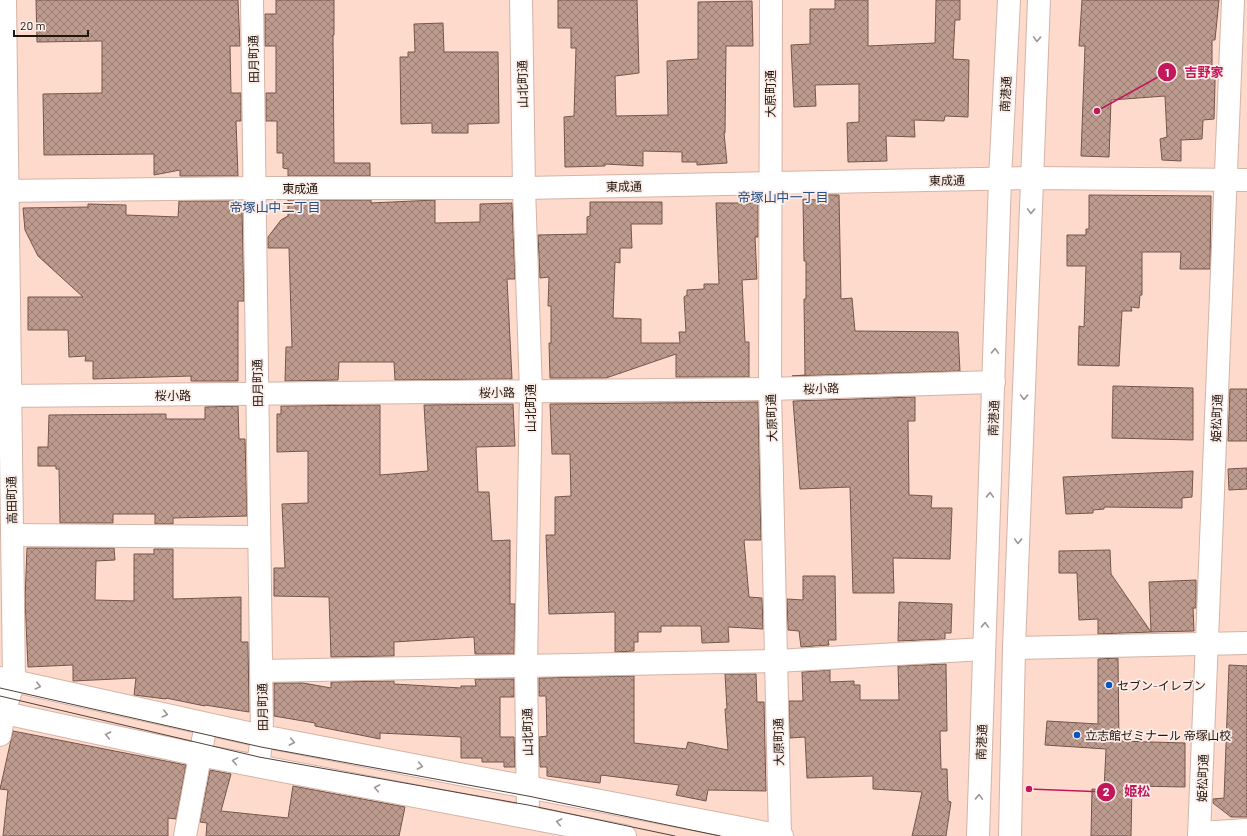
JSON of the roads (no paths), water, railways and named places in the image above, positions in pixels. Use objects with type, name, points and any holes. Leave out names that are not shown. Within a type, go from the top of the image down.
[{"type":"street","name":"高田町通","points":[[0,735],[7,679],[12,535],[5,395],[5,0]]},
{"type":"street","name":"田月町通","points":[[252,0],[262,736],[258,766]]},
{"type":"street","name":"山北町通","points":[[521,0],[524,188],[531,392],[526,666],[528,816]]},
{"type":"street","name":"大原町通","points":[[771,0],[770,389],[780,836]]},
{"type":"street","name":"南港通","points":[[978,836],[1000,179],[1009,0]]},
{"type":"street","points":[[1010,836],[1014,648],[1039,0]]},
{"type":"street","name":"姫松町通","points":[[1200,834],[1206,643],[1237,180],[1233,0]]},
{"type":"street","name":"東成通","points":[[4,191],[254,188],[524,188],[1033,178],[1237,180]]},
{"type":"street","name":"桜小路","points":[[5,395],[770,389],[994,382]]},
{"type":"street","points":[[12,535],[259,537]]},
{"type":"street","points":[[1014,648],[1247,643]]},
{"type":"street","points":[[261,671],[777,661],[984,648]]},
{"type":"street","points":[[7,679],[262,736],[780,836]]},
{"type":"street","points":[[2,712],[199,755],[528,816],[589,832],[625,836]]},
{"type":"street","points":[[185,836],[206,724]]},
{"type":"street","points":[[589,832],[601,801]]},
{"type":"street","points":[[1200,834],[1247,830]]},
{"type":"tram line","points":[[0,688],[261,747],[528,796],[720,836]]},
{"type":"tram line","points":[[0,696],[259,757],[528,805],[675,836]]},
{"type":"place","name":"吉野家","points":[[1097,111]]},
{"type":"place","name":"セブン-イレブン","points":[[1109,685]]},
{"type":"place","name":"立志館ゼミナール 帝塚山校","points":[[1077,735]]},
{"type":"place","name":"姫松","points":[[1029,789]]},
{"type":"district","name":"帝塚山中一丁目","points":[[783,197]]},
{"type":"district","name":"帝塚山中二丁目","points":[[275,207]]}]
